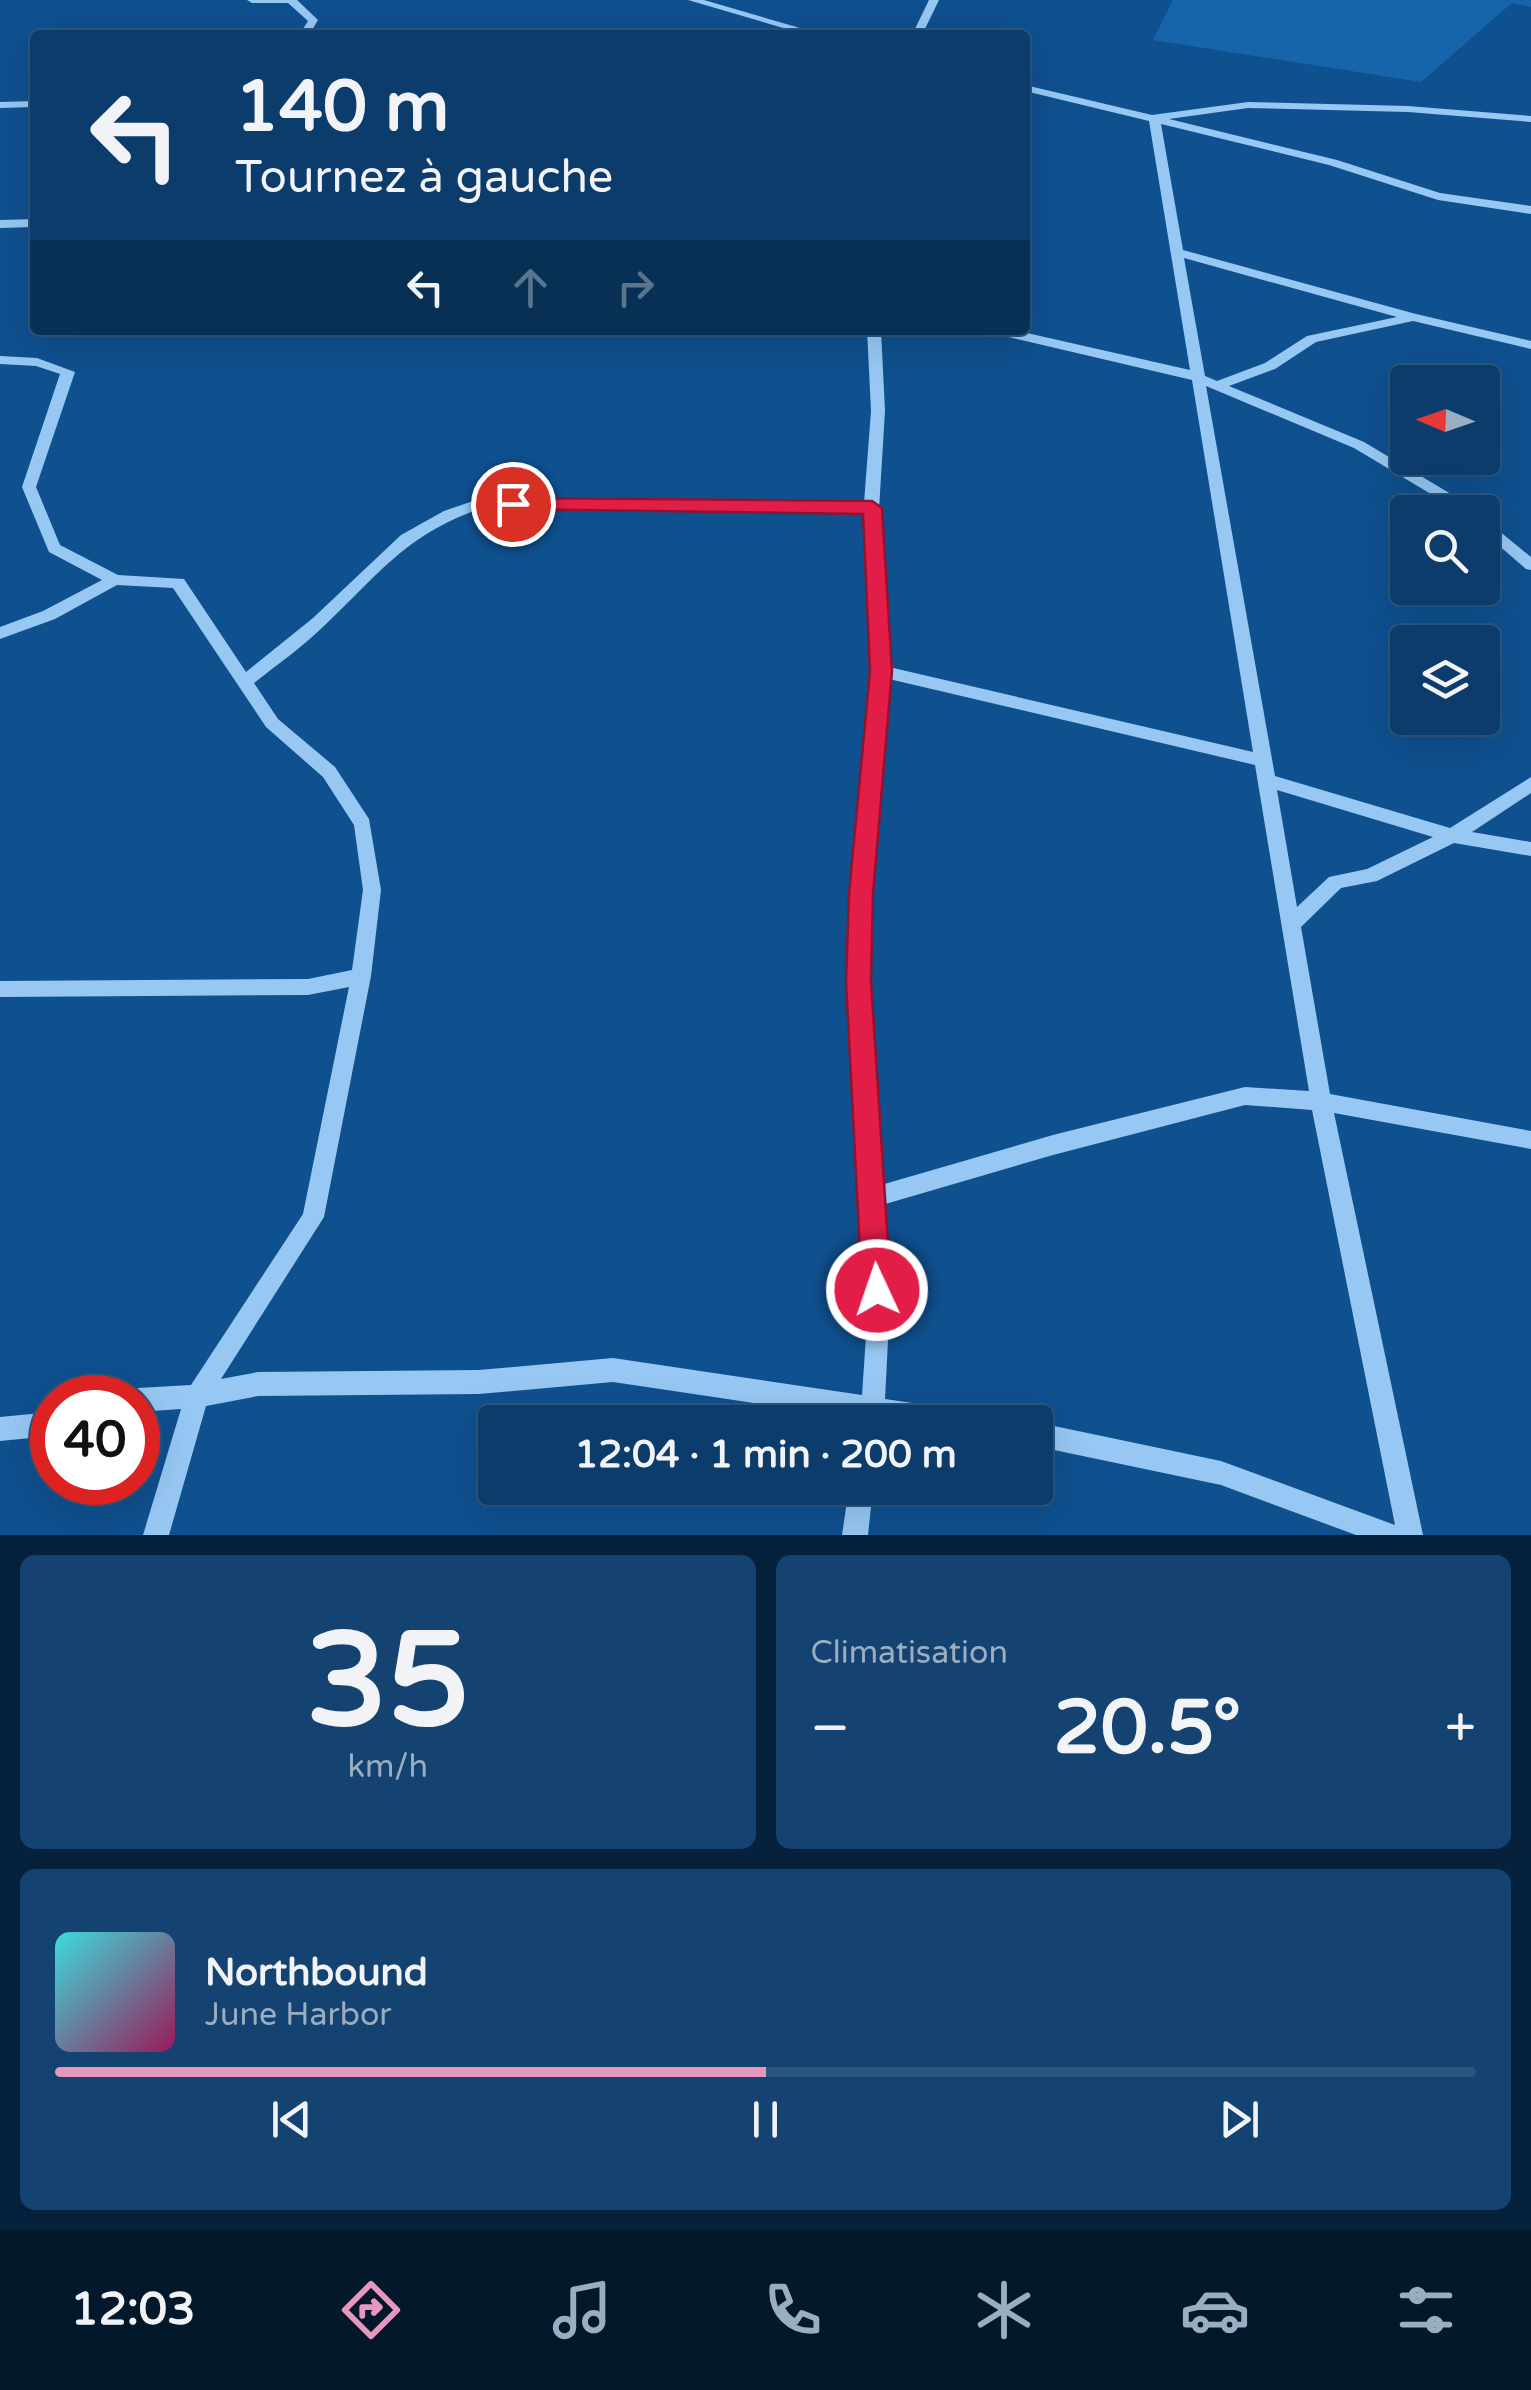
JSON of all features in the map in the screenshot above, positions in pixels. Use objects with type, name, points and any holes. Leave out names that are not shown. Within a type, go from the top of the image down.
[{"type":"street","points":[[252,0],[290,0],[313,20],[307,30]]},
{"type":"street","points":[[693,0],[801,30]]},
{"type":"street","points":[[919,30],[934,0]]},
{"type":"street","points":[[1030,89],[1332,162],[1438,196],[1531,210]]},
{"type":"street","points":[[0,104],[30,104]]},
{"type":"street","points":[[1154,118],[1248,104],[1408,109],[1531,119]]},
{"type":"street","points":[[1154,118],[1321,1101],[1410,1535]]},
{"type":"street","points":[[0,224],[30,223]]},
{"type":"street","points":[[1177,252],[1412,317],[1531,345]]},
{"type":"street","points":[[1218,386],[1270,366],[1312,339],[1412,317]]},
{"type":"street","points":[[873,1405],[878,1321],[858,981],[861,894],[881,671],[872,508],[878,411],[874,335]]},
{"type":"street","points":[[1017,335],[1198,378],[1358,444],[1444,495]]},
{"type":"street","points":[[0,360],[36,362],[68,372],[30,487],[54,548],[114,580],[178,583],[272,723],[329,772],[363,824],[372,890],[361,976],[313,1217],[196,1396],[156,1535]]},
{"type":"street","points":[[246,681],[320,622],[402,539],[438,517],[478,504],[872,508]]},
{"type":"street","points":[[1500,538],[1531,565]]},
{"type":"street","points":[[0,633],[49,615],[114,580]]},
{"type":"street","points":[[881,671],[1267,771],[1452,836],[1531,849]]},
{"type":"street","points":[[1293,923],[1336,882],[1370,876],[1452,836],[1531,784]]},
{"type":"street","points":[[0,990],[308,987],[361,976]]},
{"type":"street","points":[[872,1198],[1054,1144],[1245,1096],[1321,1101],[1531,1140]]},
{"type":"street","points":[[160,1398],[258,1384],[480,1382],[613,1370],[810,1405]]},
{"type":"street","points":[[0,1429],[30,1426]]},
{"type":"street","points":[[1053,1438],[1221,1473],[1390,1535]]},
{"type":"street","points":[[855,1535],[859,1505]]},
{"type":"shaded area","points":[[1173,0],[1531,0],[1531,7],[1512,3],[1421,82],[1153,40]]},
{"type":"route","points":[[513,504],[872,508],[881,671],[861,894],[858,981],[877,1290]]}]
